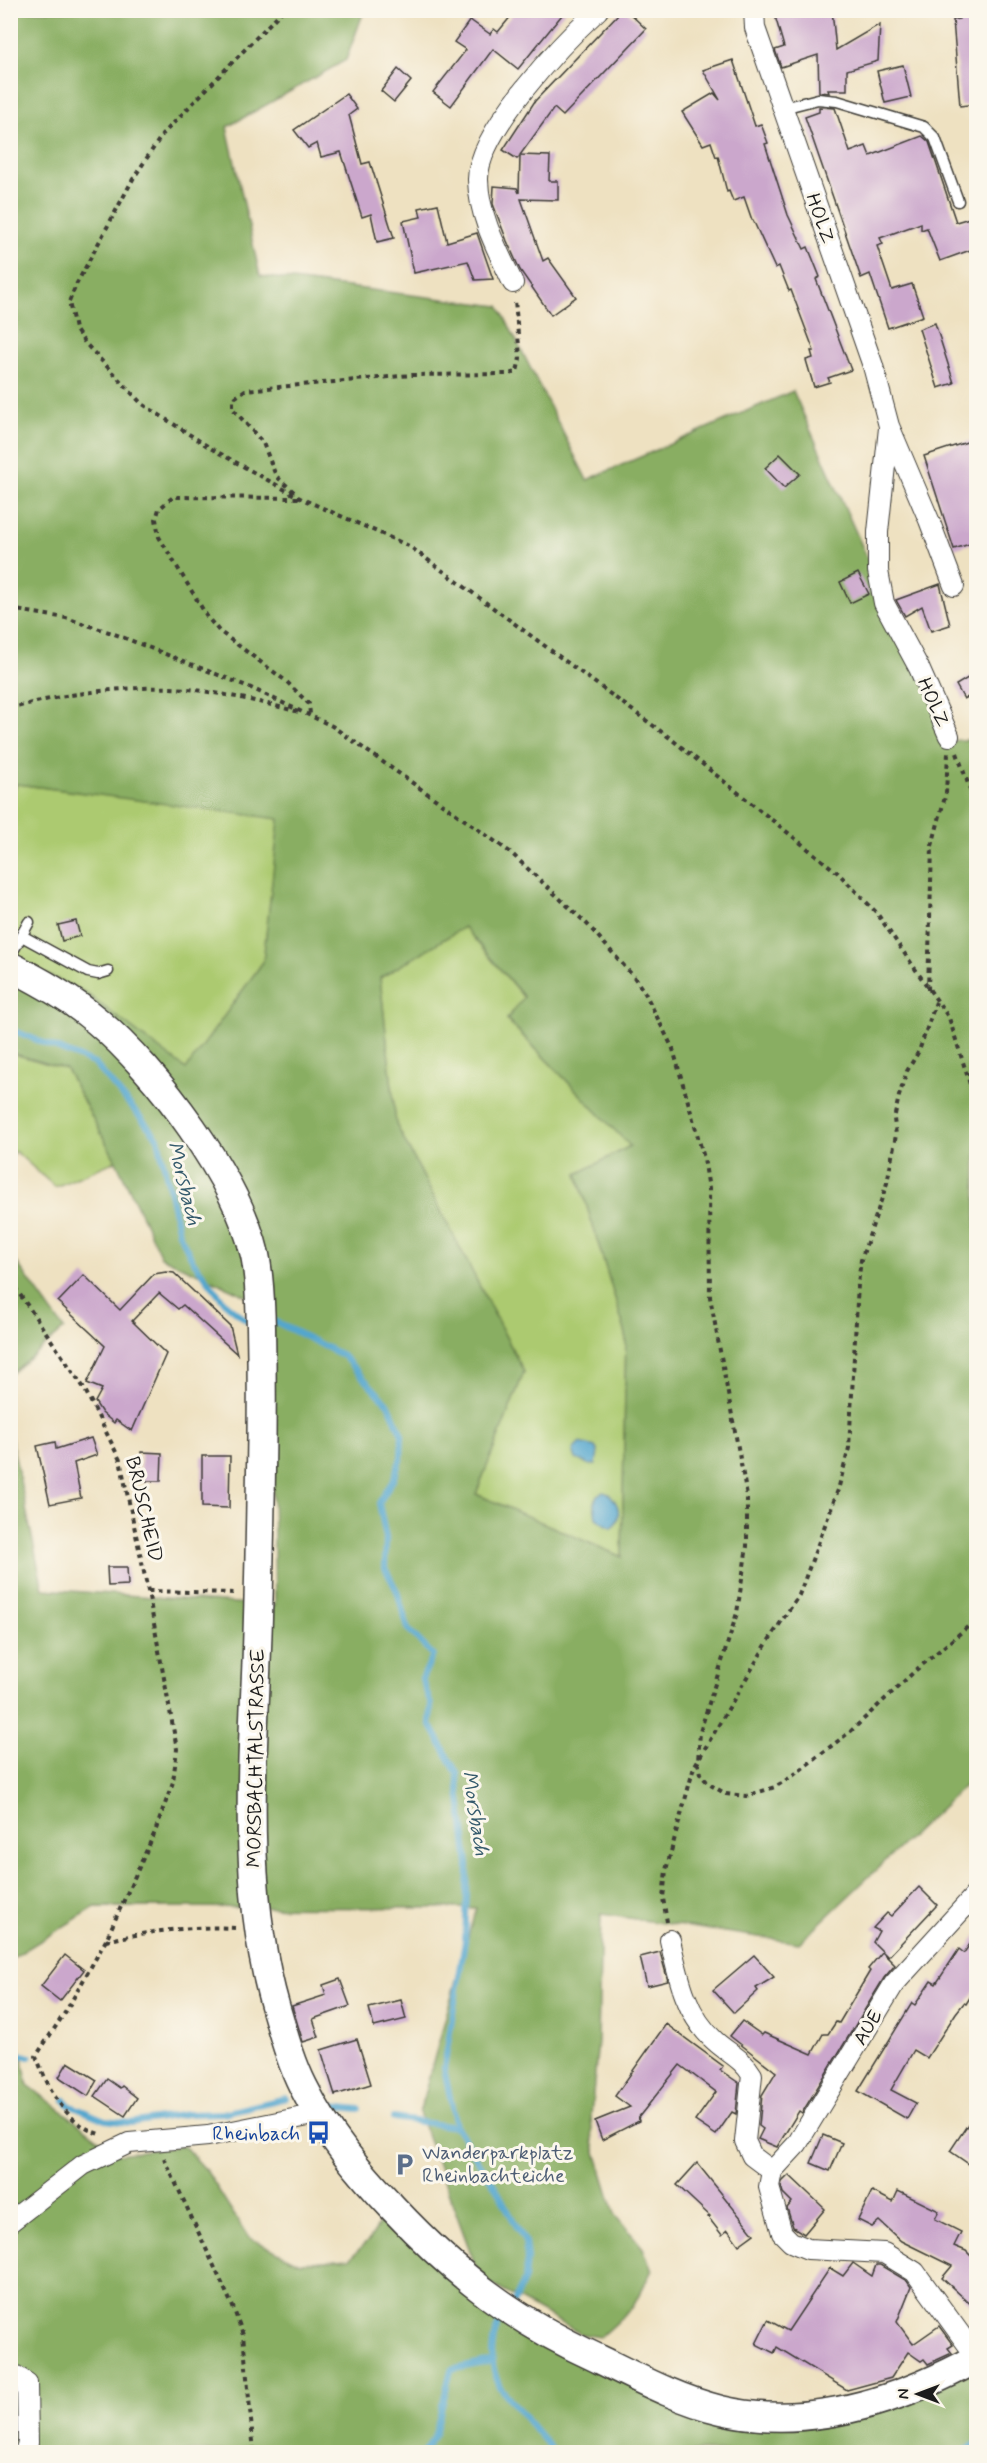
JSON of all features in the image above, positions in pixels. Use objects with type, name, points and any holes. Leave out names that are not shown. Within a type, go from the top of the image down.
[{"type":"main road","name":"MORSBACHTALSTRASSE","points":[[10,966],[56,990],[98,1022],[134,1058],[165,1094],[200,1140],[224,1179],[245,1223],[255,1255],[260,1285],[261,1336],[260,1594],[251,1801],[253,1887],[264,1962],[287,2047],[303,2086],[318,2114],[359,2169],[410,2226],[459,2273],[495,2301],[518,2317],[568,2345],[705,2405],[755,2416],[802,2416],[855,2407],[901,2394],[941,2378],[976,2358]]},
{"type":"street","points":[[513,283],[494,244],[484,214],[478,177],[482,158],[498,125],[556,52],[598,10]]},
{"type":"street","name":"HOLZ","points":[[754,10],[755,28],[873,366],[889,426],[954,586]]},
{"type":"street","name":"HOLZ","points":[[889,426],[878,532],[878,571],[884,603],[919,668],[949,736]]},
{"type":"street","name":"AUE","points":[[772,2171],[796,2145],[894,1984],[976,1894]]},
{"type":"street","points":[[670,1940],[681,1986],[691,2008],[705,2031],[740,2059],[752,2075],[745,2141],[752,2156],[772,2171],[769,2187],[782,2233],[791,2242],[808,2249],[884,2253],[915,2272],[976,2358]]},
{"type":"street","points":[[10,2222],[83,2165],[129,2143],[208,2136],[318,2114]]},
{"type":"street","points":[[10,2372],[27,2383],[28,2443],[25,2452]]},
{"type":"lane","points":[[783,108],[818,99],[837,101],[924,127],[935,138],[958,201]]},
{"type":"lane","points":[[10,956],[29,922]]},
{"type":"lane","points":[[22,936],[88,972],[98,974],[108,971]]},
{"type":"path","points":[[283,10],[162,135],[133,179],[69,302],[71,316],[80,336],[141,404],[212,449],[300,498],[409,546],[670,738],[838,873],[876,912],[949,1018],[976,1103]]},
{"type":"path","points":[[300,498],[276,476],[262,443],[233,409],[233,399],[245,390],[412,375],[517,372],[520,358],[513,283]]},
{"type":"path","points":[[300,498],[173,498],[159,509],[156,528],[165,549],[208,618],[219,631],[286,681],[309,704],[310,714]]},
{"type":"path","points":[[10,609],[66,618],[112,633],[249,687],[332,726],[488,836],[542,880],[587,924],[634,977],[645,993],[673,1049],[696,1126],[709,1189],[710,1297],[747,1496],[747,1546],[737,1613],[700,1732],[698,1761],[700,1774],[717,1791],[726,1794],[746,1796],[775,1787],[844,1737],[940,1649],[976,1620]]},
{"type":"path","points":[[10,709],[31,703],[108,691],[157,689],[195,690],[247,699],[310,714]]},
{"type":"path","points":[[928,990],[932,846],[946,793],[949,736]]},
{"type":"path","points":[[949,736],[967,776],[976,806]]},
{"type":"path","points":[[670,1940],[663,1898],[666,1870],[687,1787],[698,1761],[767,1643],[799,1596],[838,1490],[849,1448],[861,1260],[887,1183],[896,1135],[894,1119],[899,1096],[907,1071],[919,1051],[936,1002]]},
{"type":"path","name":"BRUSCHEID","points":[[11,1280],[84,1388],[120,1460],[148,1591],[260,1594]]},
{"type":"path","points":[[129,2143],[97,2134],[73,2120],[49,2090],[36,2056],[66,2011],[105,1942],[155,1832],[173,1782],[177,1749],[148,1591]]},
{"type":"path","points":[[105,1942],[155,1931],[201,1927],[258,1928]]},
{"type":"path","points":[[156,2141],[233,2307],[243,2335],[254,2452]]},
{"type":"green space","points":[[11,11],[364,11],[346,60],[227,127],[260,276],[499,306],[587,480],[793,391],[949,741],[976,739],[976,1775],[799,1943],[601,1914],[598,2041],[591,2116],[593,2142],[615,2214],[643,2248],[652,2270],[633,2307],[600,2337],[581,2334],[480,2278],[419,2113],[476,1908],[95,1907],[11,1959],[10,1433],[43,1589],[275,1606],[270,1307],[161,1257],[116,1161],[66,1069],[11,1053],[11,958],[84,992],[186,1069],[263,962],[279,819],[17,784],[11,786]],"holes":[[[464,927],[524,997],[507,1019],[630,1146],[577,1174],[626,1334],[622,1557],[476,1494],[524,1372],[396,1124],[380,978]]]},
{"type":"green space","points":[[17,784],[280,818],[263,962],[186,1070],[84,992],[11,958],[10,802]]},
{"type":"green space","points":[[464,926],[524,998],[507,1020],[631,1146],[577,1174],[626,1334],[622,1557],[476,1494],[524,1372],[396,1124],[380,978]]},
{"type":"green space","points":[[11,1053],[66,1069],[116,1161],[55,1187],[15,1151],[11,1156]]},
{"type":"green space","points":[[10,1253],[64,1329],[11,1374],[10,1374]]},
{"type":"green space","points":[[19,2044],[28,2085],[119,2154],[184,2146],[206,2170],[248,2237],[300,2263],[349,2259],[370,2239],[384,2215],[467,2293],[755,2423],[976,2364],[976,2452],[11,2452],[10,2047]]},
{"type":"water","points":[[580,1443],[595,1447],[598,1452],[596,1464],[590,1465],[576,1459],[573,1450]]},
{"type":"water","points":[[603,1492],[609,1494],[618,1510],[618,1519],[612,1528],[596,1518],[594,1504],[597,1495]]},
{"type":"building","points":[[516,10],[566,10],[518,69],[493,49],[451,106],[433,92],[466,50],[454,42],[470,20],[490,34],[494,29],[498,32]]},
{"type":"building","points":[[622,10],[626,10],[646,29],[563,116],[554,108],[520,155],[550,156],[549,181],[558,181],[558,200],[521,199],[543,261],[548,258],[576,297],[551,315],[520,270],[507,241],[493,204],[494,186],[517,188],[519,193],[520,156],[517,159],[503,150],[535,101]]},
{"type":"building","points":[[793,10],[832,10],[836,50],[880,24],[878,61],[847,70],[847,90],[819,92],[818,55],[781,67],[775,50],[784,47],[775,16]]},
{"type":"building","points":[[957,10],[976,10],[976,104],[960,106],[953,20],[959,19]]},
{"type":"building","points":[[733,60],[755,126],[761,124],[768,143],[765,144],[788,215],[804,249],[808,247],[820,277],[816,279],[851,370],[828,378],[830,382],[814,387],[806,360],[813,358],[811,351],[814,351],[791,290],[789,291],[779,266],[775,268],[752,220],[744,197],[733,201],[729,191],[727,192],[718,156],[716,157],[711,142],[703,145],[682,112],[714,93],[720,100],[703,70]]},
{"type":"building","points":[[903,65],[911,97],[885,103],[877,71]]},
{"type":"building","points":[[398,69],[411,81],[394,102],[381,91]]},
{"type":"building","points":[[346,94],[357,109],[349,115],[362,164],[370,162],[394,238],[377,242],[371,214],[362,217],[341,152],[321,157],[317,143],[308,148],[294,130]]},
{"type":"building","points":[[819,107],[835,108],[850,152],[866,146],[870,156],[922,136],[929,142],[956,222],[976,216],[976,248],[940,261],[927,228],[921,230],[921,223],[880,238],[883,244],[877,246],[892,290],[912,284],[923,316],[888,328],[870,274],[861,278],[805,117],[819,112]]},
{"type":"building","points":[[438,204],[447,242],[477,233],[493,279],[475,280],[468,261],[414,273],[403,221],[421,217],[419,208]]},
{"type":"building","points":[[935,323],[954,383],[938,388],[919,329]]},
{"type":"building","points":[[976,439],[976,542],[954,549],[924,456]]},
{"type":"building","points":[[780,454],[800,474],[784,488],[765,468]]},
{"type":"building","points":[[858,573],[869,594],[850,603],[840,582]]},
{"type":"building","points":[[940,584],[950,625],[931,631],[922,606],[905,616],[896,600]]},
{"type":"building","points":[[976,673],[976,693],[964,699],[956,685]]},
{"type":"building","points":[[76,921],[80,936],[62,941],[58,925]]},
{"type":"building","points":[[174,1273],[230,1326],[237,1354],[183,1305],[178,1309],[159,1293],[132,1321],[166,1354],[132,1431],[116,1420],[114,1423],[102,1413],[95,1402],[102,1389],[87,1383],[105,1346],[58,1302],[84,1275],[120,1310],[154,1274]]},
{"type":"building","points":[[91,1438],[97,1455],[74,1463],[81,1498],[50,1504],[37,1446],[55,1442],[56,1449]]},
{"type":"building","points":[[141,1452],[162,1453],[161,1481],[141,1481]]},
{"type":"building","points":[[202,1456],[230,1456],[229,1508],[202,1507]]},
{"type":"building","points":[[107,1567],[127,1567],[128,1585],[108,1586]]},
{"type":"building","points":[[919,1887],[937,1905],[888,1957],[873,1942],[879,1931],[873,1928],[887,1913],[891,1916]]},
{"type":"building","points":[[976,1935],[976,1988],[966,2004],[964,2003],[956,2013],[927,2058],[914,2050],[891,2090],[916,2103],[907,2119],[858,2091],[912,2003],[915,2005],[931,1981],[936,1984],[959,1949],[964,1953]]},
{"type":"building","points":[[660,1952],[668,1981],[647,1986],[640,1957]]},
{"type":"building","points":[[882,1952],[895,1965],[884,1978],[802,2113],[799,2111],[777,2147],[758,2139],[763,2129],[759,2126],[762,2095],[776,2072],[730,2036],[742,2021],[762,2035],[764,2033],[812,2054],[823,2034],[828,2034],[836,2022],[839,2023],[870,1971],[868,1969]]},
{"type":"building","points":[[65,1955],[84,1970],[60,2001],[41,1986]]},
{"type":"building","points":[[754,1955],[774,1977],[756,1988],[758,1991],[734,2013],[713,1990]]},
{"type":"building","points":[[340,1979],[350,2006],[313,2019],[319,2037],[303,2042],[292,2006],[326,1995],[323,1985]]},
{"type":"building","points":[[401,2000],[406,2019],[374,2027],[369,2008]]},
{"type":"building","points":[[666,2024],[723,2066],[720,2070],[739,2083],[736,2114],[732,2112],[716,2135],[695,2121],[716,2092],[680,2065],[638,2118],[639,2121],[602,2140],[595,2121],[630,2107],[615,2096]]},
{"type":"building","points":[[357,2039],[371,2084],[335,2095],[321,2050]]},
{"type":"building","points":[[68,2062],[97,2080],[88,2096],[59,2077]]},
{"type":"building","points":[[107,2079],[120,2088],[122,2086],[137,2098],[125,2116],[95,2096]]},
{"type":"building","points":[[976,2112],[976,2169],[950,2151]]},
{"type":"building","points":[[823,2135],[842,2143],[830,2171],[811,2163]]},
{"type":"building","points":[[697,2163],[754,2234],[739,2245],[728,2230],[722,2235],[708,2217],[710,2216],[677,2185]]},
{"type":"building","points":[[789,2175],[825,2209],[804,2234],[793,2227],[787,2208],[792,2202],[783,2193],[781,2186]]},
{"type":"building","points":[[872,2191],[893,2202],[898,2191],[939,2211],[935,2219],[961,2232],[954,2246],[966,2251],[976,2261],[976,2309],[942,2278],[952,2266],[901,2241],[879,2221],[872,2227],[858,2220]]},
{"type":"building","points":[[853,2263],[872,2276],[876,2265],[880,2265],[907,2281],[911,2287],[897,2322],[913,2344],[939,2326],[953,2345],[948,2348],[952,2353],[928,2364],[924,2359],[921,2361],[908,2352],[891,2378],[847,2390],[777,2347],[774,2353],[756,2344],[768,2320],[788,2331],[830,2268],[843,2276]]},
{"type":"waterway","name":"Morsbach","points":[[10,1029],[95,1064],[158,1138],[179,1233],[193,1261],[225,1303],[246,1320],[254,1320]]},
{"type":"waterway","name":"Morsbach","points":[[270,1319],[342,1355],[389,1405],[402,1435],[401,1458],[393,1480],[379,1503],[386,1538],[385,1568],[397,1591],[408,1629],[433,1655],[422,1679],[431,1705],[430,1724],[457,1773],[468,1865],[465,1941],[444,2068],[456,2127],[496,2188],[525,2242],[527,2259],[525,2278],[514,2302]]},
{"type":"waterway","name":"Rheinbach","points":[[10,2058],[15,2053],[30,2057]]},
{"type":"waterway","name":"Rheinbach","points":[[65,2100],[69,2105],[105,2120],[130,2123],[186,2114],[223,2113],[286,2098]]},
{"type":"waterway","name":"Rheinbach","points":[[332,2106],[359,2109]]},
{"type":"waterway","name":"Rheinbach","points":[[393,2118],[456,2127]]},
{"type":"waterway","name":"Morsbach","points":[[504,2315],[493,2341],[492,2360],[496,2378],[500,2387],[554,2452]]},
{"type":"waterway","points":[[424,2452],[435,2434],[451,2370],[492,2361]]},
{"type":"waterway","name":"Morsbach","points":[[963,2452],[976,2444]]},
{"type":"place","name":"Rheinbach","points":[[318,2133]]},
{"type":"place","name":"Wanderparkplatz Rheinbachteiche","points":[[404,2164]]}]
